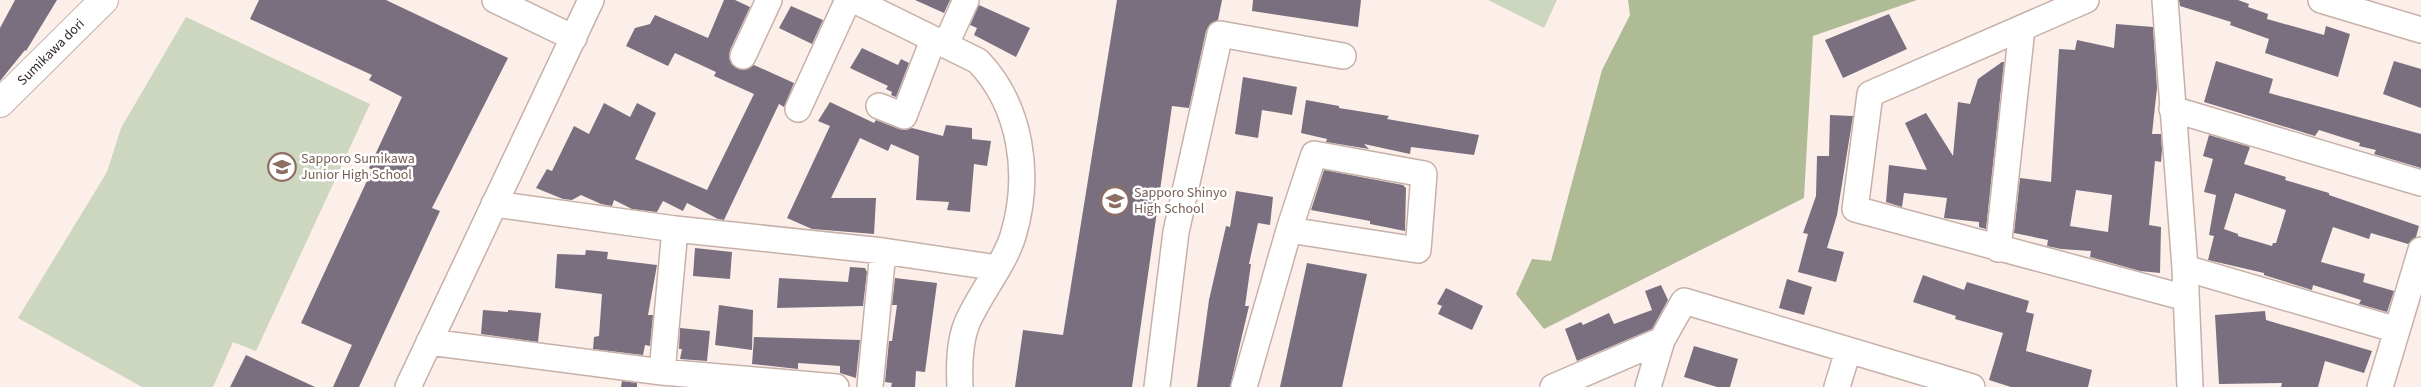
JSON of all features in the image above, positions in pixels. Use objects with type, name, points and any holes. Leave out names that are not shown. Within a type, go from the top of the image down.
[{"type":"street","name":"Sumikawa dori","points":[[0,103],[104,0]]},
{"type":"street","points":[[496,0],[574,38]]},
{"type":"street","points":[[408,387],[591,0]]},
{"type":"street","points":[[743,56],[769,0]]},
{"type":"street","points":[[798,109],[848,0]]},
{"type":"street","points":[[854,0],[978,61],[994,78],[1008,102],[1018,139],[1021,197],[1013,236],[998,268],[966,326],[959,361],[960,387]]},
{"type":"street","points":[[879,106],[904,116],[940,42],[966,0]]},
{"type":"street","points":[[2086,0],[1870,94],[1855,209],[2186,298]]},
{"type":"street","points":[[2165,0],[2185,268],[2190,387]]},
{"type":"street","points":[[2321,0],[2421,30]]},
{"type":"street","points":[[1998,249],[2022,28]]},
{"type":"street","points":[[1157,387],[1176,232],[1220,34],[1342,56]]},
{"type":"street","points":[[2172,109],[2421,183]]},
{"type":"street","points":[[1244,387],[1289,230],[1314,154],[1424,174],[1418,250],[1289,230]]},
{"type":"street","points":[[494,204],[675,229],[884,251],[998,268]]},
{"type":"street","points":[[662,372],[675,229]]},
{"type":"street","points":[[2380,387],[2421,250]]},
{"type":"street","points":[[870,387],[884,251]]},
{"type":"street","points":[[2185,268],[2397,330]]},
{"type":"street","points":[[1648,387],[1662,340],[1684,301],[1972,387]]},
{"type":"street","points":[[1553,387],[1662,340]]},
{"type":"street","points":[[429,342],[662,372],[836,387]]},
{"type":"street","points":[[1837,387],[1848,351]]},
{"type":"green space","points":[[1488,0],[1557,0],[1544,28]]},
{"type":"green space","points":[[1628,0],[1917,0],[1813,36],[1804,198],[1544,329],[1516,294],[1532,259],[1551,261],[1602,70],[1630,15]]},
{"type":"green space","points":[[186,17],[370,104],[256,351],[233,342],[213,387],[142,387],[18,318],[107,172],[121,128]]},
{"type":"building","points":[[15,0],[57,0],[26,51],[0,81],[0,28]]},
{"type":"building","points":[[259,0],[386,0],[508,58],[432,208],[440,211],[359,387],[333,387],[352,345],[301,323],[372,170],[369,168],[402,97],[369,80],[372,75],[250,19]]},
{"type":"building","points":[[724,0],[735,0],[750,7],[730,50],[729,58],[732,65],[744,70],[754,65],[794,83],[784,107],[779,104],[724,220],[718,219],[687,203],[683,211],[663,201],[657,212],[632,209],[614,200],[612,206],[601,204],[581,195],[572,200],[563,199],[536,188],[547,169],[552,171],[574,126],[589,134],[604,103],[630,117],[637,103],[656,113],[635,159],[707,190],[754,94],[714,76],[716,72],[675,53],[668,66],[626,46],[635,28],[650,24],[655,15],[708,38]]},
{"type":"building","points":[[915,0],[950,0],[944,13]]},
{"type":"building","points":[[1117,0],[1222,0],[1218,20],[1210,24],[1206,31],[1189,108],[1172,106],[1132,387],[1015,387],[1023,330],[1063,335]]},
{"type":"building","points":[[1253,0],[1361,0],[1358,27],[1252,11]]},
{"type":"building","points":[[2179,0],[2238,0],[2249,4],[2248,7],[2268,14],[2267,19],[2324,35],[2326,26],[2350,34],[2338,77],[2265,53],[2269,39],[2230,25],[2231,22],[2180,6]]},
{"type":"building","points":[[979,5],[1030,28],[1016,57],[974,35],[977,28],[970,25]]},
{"type":"building","points":[[791,6],[823,20],[812,44],[779,28]]},
{"type":"building","points":[[1889,14],[1907,49],[1843,78],[1825,40]]},
{"type":"building","points":[[2116,24],[2153,27],[2157,88],[2152,134],[2161,134],[2162,150],[2161,162],[2155,161],[2149,225],[2161,227],[2160,273],[2140,271],[2090,257],[2091,251],[2047,246],[2048,240],[2014,233],[2020,178],[2051,182],[2059,49],[2075,50],[2077,40],[2114,48]],"holes":[[[2076,190],[2112,195],[2108,232],[2070,226]]]},
{"type":"building","points":[[862,48],[898,65],[901,59],[909,63],[896,97],[891,95],[892,92],[886,89],[888,86],[850,68]]},
{"type":"building","points":[[2216,61],[2273,79],[2269,93],[2421,134],[2421,168],[2374,154],[2376,150],[2359,146],[2360,143],[2319,130],[2315,136],[2204,102]]},
{"type":"building","points":[[2394,61],[2421,69],[2421,108],[2383,94]]},
{"type":"building","points":[[2004,62],[1986,229],[1979,227],[1979,222],[1944,218],[1947,198],[1904,193],[1902,207],[1886,202],[1889,165],[1927,170],[1905,123],[1926,113],[1953,156],[1958,102],[1970,104],[1978,79]]},
{"type":"building","points":[[1243,77],[1297,87],[1292,115],[1262,110],[1258,138],[1235,134]]},
{"type":"building","points":[[1306,100],[1339,106],[1339,108],[1389,116],[1387,119],[1479,135],[1474,155],[1411,147],[1410,154],[1364,144],[1369,149],[1326,142],[1327,139],[1301,133]]},
{"type":"building","points":[[830,102],[874,123],[876,120],[899,129],[906,130],[912,128],[943,136],[946,125],[972,128],[972,139],[991,141],[987,166],[974,164],[970,212],[947,210],[949,202],[916,200],[919,156],[891,144],[888,151],[860,138],[831,198],[876,198],[874,234],[812,229],[787,218],[830,126],[818,121]]},
{"type":"building","points":[[1830,115],[1853,116],[1837,215],[1827,248],[1844,252],[1836,282],[1798,272],[1808,234],[1803,233],[1816,196],[1817,156],[1829,156]]},
{"type":"building","points":[[2209,135],[2250,147],[2244,164],[2286,177],[2285,180],[2329,193],[2329,195],[2419,226],[2416,237],[2408,244],[2371,233],[2369,239],[2333,227],[2321,262],[2365,274],[2363,282],[2394,291],[2387,312],[2359,304],[2361,300],[2313,285],[2312,290],[2264,275],[2264,273],[2208,260],[2214,236],[2209,235],[2216,195],[2204,192],[2213,159],[2203,156]],"holes":[[[2235,193],[2286,210],[2276,243],[2273,243],[2272,246],[2238,236],[2238,234],[2224,229]]]},
{"type":"building","points":[[1324,170],[1403,185],[1406,188],[1405,231],[1370,224],[1370,221],[1311,210]]},
{"type":"building","points":[[1236,191],[1273,197],[1270,225],[1258,223],[1249,264],[1251,264],[1245,306],[1249,306],[1230,387],[1197,387],[1209,300],[1226,226],[1230,227]]},
{"type":"building","points":[[695,248],[732,252],[730,279],[693,276]]},
{"type":"building","points":[[586,250],[608,252],[607,259],[657,265],[648,315],[653,315],[650,346],[645,345],[643,355],[593,349],[594,337],[599,336],[602,294],[555,288],[557,254],[585,255]]},
{"type":"building","points":[[1307,263],[1367,274],[1342,387],[1280,387]]},
{"type":"building","points":[[850,267],[865,268],[867,272],[863,306],[777,308],[779,278],[848,282]]},
{"type":"building","points":[[1923,275],[1964,290],[1967,282],[2029,301],[2026,312],[2034,314],[2026,351],[2092,370],[2088,387],[2011,387],[1989,380],[2003,333],[1955,319],[1956,316],[1913,302]]},
{"type":"building","points":[[895,278],[937,283],[925,372],[916,371],[915,387],[891,387],[892,383],[885,382],[889,341],[892,341],[897,305],[892,305]]},
{"type":"building","points":[[1787,279],[1812,287],[1804,315],[1779,308]]},
{"type":"building","points":[[1661,285],[1668,300],[1652,329],[1577,361],[1565,329],[1581,322],[1583,325],[1609,313],[1614,324],[1652,310],[1645,291]]},
{"type":"building","points":[[1446,288],[1483,306],[1472,330],[1438,314],[1442,306],[1437,304]]},
{"type":"building","points":[[719,305],[753,310],[752,350],[715,345]]},
{"type":"building","points":[[483,310],[541,313],[538,342],[481,334]]},
{"type":"building","points":[[2265,311],[2266,320],[2372,351],[2364,373],[2325,361],[2318,387],[2281,387],[2282,383],[2219,384],[2215,315]]},
{"type":"building","points":[[680,328],[710,331],[707,361],[680,359],[682,349],[679,349]]},
{"type":"building","points":[[754,337],[860,340],[856,378],[840,373],[840,366],[798,363],[798,369],[752,364]]},
{"type":"building","points":[[1694,346],[1738,359],[1730,387],[1717,387],[1684,377]]},
{"type":"building","points":[[246,355],[315,387],[230,387]]},
{"type":"building","points":[[622,381],[637,383],[637,387],[621,387]]},
{"type":"place","name":"Sapporo Sumikawa Junior High School","points":[[282,167]]},
{"type":"place","name":"Sapporo Shinyo High School","points":[[1115,201]]}]
